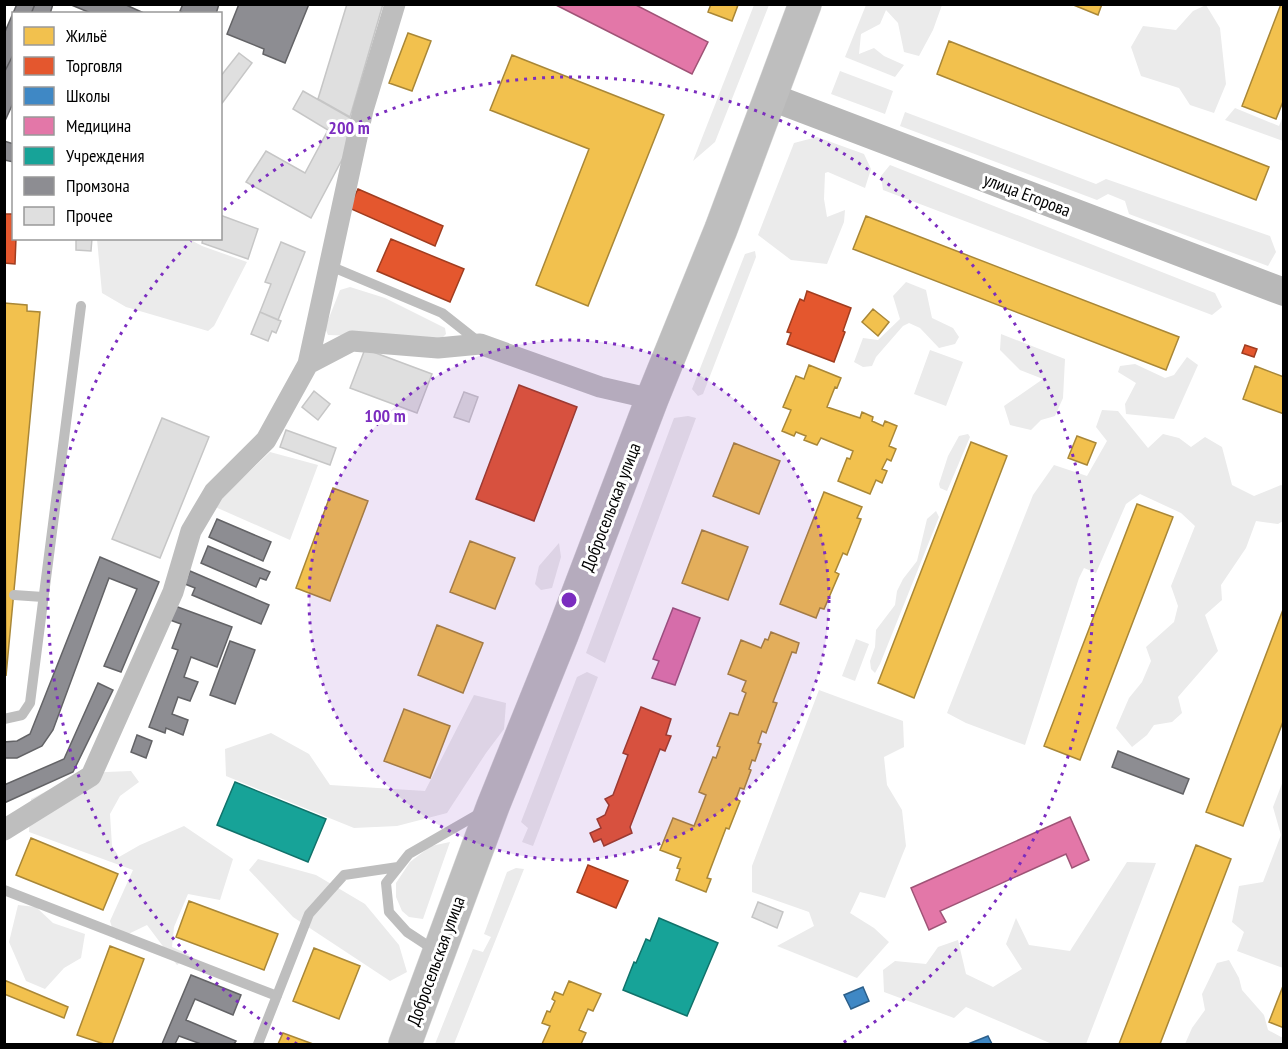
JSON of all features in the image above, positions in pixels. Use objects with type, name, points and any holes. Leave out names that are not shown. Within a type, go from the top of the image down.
[{"type":"main road","name":"Добросельская улица","points":[[405,1044],[493,806],[652,399],[717,240],[805,4]]},
{"type":"main road","name":"улица Егорова","points":[[771,97],[1284,292]]},
{"type":"street","points":[[4,830],[91,776],[173,592],[191,531],[214,492],[266,440],[309,363],[363,110],[395,4]]},
{"type":"street","points":[[309,363],[352,341],[438,348],[480,344],[600,387],[652,399]]},
{"type":"lane","points":[[330,266],[442,313],[480,344]]},
{"type":"lane","points":[[4,719],[22,715],[30,703],[81,306]]},
{"type":"lane","points":[[14,595],[44,597]]},
{"type":"lane","points":[[440,954],[406,932],[389,912],[386,883],[409,854],[493,806]]},
{"type":"lane","points":[[258,1044],[309,914],[344,875],[399,867]]},
{"type":"lane","points":[[4,890],[277,996]]},
{"type":"shaded area","points":[[754,5],[769,5],[715,142],[693,161]]},
{"type":"shaded area","points":[[866,5],[942,5],[933,30],[919,56],[904,52],[898,23],[886,10],[880,24],[861,34],[859,54],[874,48],[884,56],[904,65],[895,77],[845,57]]},
{"type":"shaded area","points":[[1206,5],[1220,28],[1226,84],[1214,113],[1190,105],[1179,88],[1141,76],[1131,47],[1143,26],[1176,30],[1193,11]]},
{"type":"shaded area","points":[[840,71],[893,91],[885,114],[831,94]]},
{"type":"shaded area","points":[[1235,108],[1279,126],[1283,116],[1283,141],[1225,120]]},
{"type":"shaded area","points":[[905,112],[1096,184],[1106,179],[1270,236],[1276,252],[1268,266],[1129,214],[1125,201],[1108,194],[1097,200],[900,126]]},
{"type":"shaded area","points":[[817,137],[864,154],[871,169],[865,188],[828,172],[825,173],[824,199],[827,217],[845,210],[844,222],[827,264],[791,260],[758,235],[794,143]]},
{"type":"shaded area","points":[[890,165],[1215,293],[1222,307],[1212,315],[883,190],[881,176]]},
{"type":"shaded area","points":[[97,240],[191,240],[247,262],[214,326],[208,331],[126,307],[102,293]]},
{"type":"shaded area","points":[[755,251],[756,257],[703,394],[698,396],[692,389],[745,254]]},
{"type":"shaded area","points":[[906,282],[926,290],[932,318],[953,328],[959,337],[955,344],[939,348],[920,328],[909,323],[903,326],[876,357],[872,366],[863,367],[854,362],[863,338],[878,340],[900,319],[893,296]]},
{"type":"shaded area","points":[[350,287],[385,298],[445,328],[446,334],[441,339],[328,335],[325,328],[340,290]]},
{"type":"shaded area","points":[[1001,334],[1065,359],[1063,398],[1055,416],[1041,420],[1031,430],[1010,425],[1004,406],[1043,379],[1020,370],[1000,350]]},
{"type":"shaded area","points":[[930,350],[963,362],[946,406],[914,394]]},
{"type":"shaded area","points":[[1187,357],[1198,365],[1174,419],[1126,414],[1125,404],[1136,383],[1118,372],[1120,366],[1135,364],[1165,378],[1174,375]]},
{"type":"shaded area","points":[[1102,410],[1118,411],[1148,448],[1163,434],[1179,438],[1191,447],[1205,437],[1222,447],[1232,485],[1254,496],[1283,486],[1283,521],[1278,524],[1256,521],[1246,548],[1221,585],[1222,600],[1205,615],[1218,651],[1178,697],[1182,713],[1172,722],[1154,725],[1147,735],[1132,747],[1116,728],[1129,698],[1142,682],[1151,661],[1146,647],[1174,622],[1178,606],[1171,586],[1195,526],[1181,513],[1140,494],[1126,504],[1096,573],[1084,568],[1079,578],[1025,745],[966,723],[947,713],[1033,495],[1054,465],[1087,476],[1107,441],[1096,427]]},
{"type":"shaded area","points":[[688,416],[696,418],[605,663],[586,653],[674,418]]},
{"type":"shaded area","points":[[968,434],[970,437],[947,491],[940,488],[939,484],[948,456],[959,436]]},
{"type":"shaded area","points":[[270,452],[318,465],[290,540],[213,506]]},
{"type":"shaded area","points":[[936,511],[939,517],[875,673],[871,669],[870,661],[875,647],[876,630],[895,605],[897,591],[903,579],[917,561],[927,519]]},
{"type":"shaded area","points":[[559,543],[561,557],[552,588],[541,590],[535,584],[539,566]]},
{"type":"shaded area","points":[[856,639],[869,644],[855,681],[842,676]]},
{"type":"shaded area","points":[[587,672],[598,677],[533,846],[522,842],[528,828],[521,822],[577,677]]},
{"type":"shaded area","points":[[819,690],[903,721],[904,747],[884,757],[887,785],[902,810],[906,846],[885,898],[860,892],[850,913],[874,928],[889,942],[857,978],[777,946],[814,926],[809,912],[752,892],[752,866]]},
{"type":"shaded area","points":[[474,695],[506,703],[504,729],[447,813],[397,826],[354,828],[226,776],[225,749],[271,733],[309,754],[330,785],[425,791]]},
{"type":"shaded area","points":[[131,771],[139,782],[120,796],[110,814],[112,846],[119,857],[184,826],[233,859],[220,900],[188,894],[174,927],[172,947],[190,955],[177,965],[147,925],[116,940],[110,921],[133,870],[29,832],[31,799],[82,773]]},
{"type":"shaded area","points":[[1283,781],[1284,968],[1237,951],[1244,932],[1232,922],[1239,886],[1263,882],[1281,835],[1273,807]]},
{"type":"shaded area","points":[[450,842],[423,919],[409,917],[402,911],[396,897],[396,883],[410,862],[431,846]]},
{"type":"shaded area","points":[[258,859],[316,875],[365,904],[399,945],[407,972],[390,981],[293,917],[249,870]]},
{"type":"shaded area","points":[[1127,862],[1156,863],[1086,1044],[1052,1044],[966,1007],[954,1018],[884,992],[883,970],[895,961],[926,964],[938,947],[958,940],[966,974],[993,987],[1022,969],[1006,944],[1016,918],[1029,945],[1070,951]]},
{"type":"shaded area","points":[[516,868],[524,869],[454,1044],[435,1044],[473,949],[483,952],[491,937],[484,934],[507,872]]},
{"type":"shaded area","points":[[18,905],[36,907],[53,923],[85,934],[81,958],[64,968],[45,989],[26,981],[9,942]]},
{"type":"shaded area","points":[[1229,960],[1239,978],[1242,990],[1264,1015],[1268,1030],[1283,1038],[1283,1044],[1185,1044],[1192,1028],[1205,1010],[1202,994],[1217,963]]},
{"type":"building: Жильё","points":[[711,4],[738,5],[732,21],[708,12]]},
{"type":"building: Жильё","points":[[1071,4],[1102,4],[1098,15]]},
{"type":"building: Жильё","points":[[1281,4],[1284,4],[1284,99],[1276,119],[1242,106]]},
{"type":"building: Жильё","points":[[408,33],[431,41],[412,91],[389,83]]},
{"type":"building: Жильё","points":[[949,41],[1269,167],[1256,200],[937,74]]},
{"type":"building: Жильё","points":[[512,55],[664,115],[588,306],[536,285],[589,149],[490,110]]},
{"type":"building: Жильё","points":[[866,216],[1179,337],[1166,370],[853,249]]},
{"type":"building: Жильё","points":[[4,303],[27,305],[27,311],[40,312],[6,676]]},
{"type":"building: Жильё","points":[[873,309],[889,322],[878,336],[862,322]]},
{"type":"building: Жильё","points":[[809,365],[841,378],[827,407],[860,418],[862,412],[873,417],[872,421],[883,426],[885,421],[897,426],[889,446],[896,449],[891,461],[887,459],[882,469],[887,471],[882,483],[876,480],[870,494],[838,481],[847,458],[850,459],[853,451],[821,438],[817,445],[804,440],[806,436],[796,432],[794,436],[782,431],[791,410],[783,407],[796,376],[804,379]]},
{"type":"building: Жильё","points":[[1255,366],[1284,377],[1284,414],[1243,399]]},
{"type":"building: Жильё","points":[[1077,436],[1096,443],[1087,465],[1068,458]]},
{"type":"building: Жильё","points":[[971,442],[1007,456],[914,698],[878,683]]},
{"type":"building: Жильё","points":[[734,443],[780,461],[759,514],[713,496]]},
{"type":"building: Жильё","points":[[333,488],[368,501],[330,601],[296,588]]},
{"type":"building: Жильё","points":[[824,492],[862,507],[857,518],[861,519],[847,555],[843,553],[835,572],[839,574],[824,609],[820,608],[816,618],[780,604]]},
{"type":"building: Жильё","points":[[1137,504],[1173,517],[1080,760],[1044,746]]},
{"type":"building: Жильё","points":[[702,530],[748,547],[728,600],[682,583]]},
{"type":"building: Жильё","points":[[470,541],[515,558],[495,609],[450,592]]},
{"type":"building: Жильё","points":[[1284,607],[1284,719],[1243,826],[1206,812]]},
{"type":"building: Жильё","points":[[437,625],[483,643],[463,693],[418,675]]},
{"type":"building: Жильё","points":[[771,632],[799,643],[796,653],[792,652],[773,702],[777,703],[766,733],[762,731],[758,743],[761,744],[755,761],[752,760],[744,789],[740,788],[736,799],[740,801],[729,829],[726,828],[707,878],[711,879],[706,892],[676,880],[681,858],[660,850],[673,818],[694,826],[706,795],[699,792],[713,757],[716,758],[720,747],[717,746],[730,713],[738,715],[746,693],[742,691],[746,681],[728,674],[741,640],[761,648]]},
{"type":"building: Жильё","points":[[404,709],[450,726],[430,778],[384,761]]},
{"type":"building: Жильё","points":[[31,838],[118,874],[103,910],[16,875]]},
{"type":"building: Жильё","points":[[1196,845],[1231,859],[1160,1044],[1119,1044]]},
{"type":"building: Жильё","points":[[189,901],[278,934],[264,970],[176,937]]},
{"type":"building: Жильё","points":[[110,946],[144,959],[112,1044],[104,1044],[77,1035]]},
{"type":"building: Жильё","points":[[314,948],[360,966],[339,1019],[293,1001]]},
{"type":"building: Жильё","points":[[4,980],[68,1007],[64,1018],[4,994]]},
{"type":"building: Жильё","points":[[569,981],[601,994],[593,1011],[588,1009],[579,1030],[586,1033],[581,1044],[542,1044],[550,1026],[542,1023],[547,1011],[550,1012],[555,1001],[552,999],[555,992],[563,995]]},
{"type":"building: Жильё","points":[[1284,986],[1284,1028],[1269,1022]]},
{"type":"building: Жильё","points":[[283,1033],[313,1044],[278,1044]]},
{"type":"building: Торговля","points":[[358,189],[443,226],[435,246],[349,208]]},
{"type":"building: Торговля","points":[[4,214],[12,214],[12,240],[16,240],[15,264],[4,263]]},
{"type":"building: Торговля","points":[[391,239],[464,269],[450,302],[377,271]]},
{"type":"building: Торговля","points":[[807,291],[851,308],[834,362],[787,344],[791,333],[787,332],[800,299],[804,301]]},
{"type":"building: Торговля","points":[[1245,345],[1257,349],[1254,357],[1242,353]]},
{"type":"building: Торговля","points":[[519,385],[577,407],[534,521],[476,499]]},
{"type":"building: Торговля","points":[[641,707],[671,719],[666,735],[671,736],[665,751],[660,749],[630,827],[632,833],[604,846],[601,839],[594,842],[590,833],[601,828],[597,819],[605,815],[609,805],[605,799],[613,795],[628,755],[623,753]]},
{"type":"building: Торговля","points":[[588,865],[628,881],[616,908],[577,892]]},
{"type":"building: Школы","points":[[863,987],[869,1001],[851,1009],[844,995]]},
{"type":"building: Школы","points":[[988,1036],[992,1044],[968,1044]]},
{"type":"building: Медицина","points":[[554,4],[634,4],[708,42],[692,74]]},
{"type":"building: Медицина","points":[[673,608],[700,618],[675,685],[652,678],[659,661],[653,659]]},
{"type":"building: Медицина","points":[[1070,817],[1089,860],[1072,868],[1066,854],[940,911],[946,922],[929,930],[911,888]]},
{"type":"building: Учреждения","points":[[235,782],[326,819],[308,862],[217,825]]},
{"type":"building: Учреждения","points":[[659,918],[718,943],[687,1016],[623,990],[634,962],[636,963],[646,939],[650,941]]},
{"type":"building: Промзона","points":[[17,4],[35,4],[32,12],[14,12]]},
{"type":"building: Промзона","points":[[35,4],[53,4],[51,12],[32,12]]},
{"type":"building: Промзона","points":[[69,4],[124,4],[142,12],[88,12]]},
{"type":"building: Промзона","points":[[183,4],[219,4],[217,12],[180,11]]},
{"type":"building: Промзона","points":[[239,4],[309,4],[285,63],[263,54],[264,49],[227,34]]},
{"type":"building: Промзона","points":[[12,16],[12,57],[4,73],[4,34]]},
{"type":"building: Промзона","points":[[12,57],[12,105],[4,123],[4,73]]},
{"type":"building: Промзона","points":[[4,141],[12,143],[12,162],[4,160]]},
{"type":"building: Промзона","points":[[217,519],[271,542],[263,561],[209,537]]},
{"type":"building: Промзона","points":[[208,546],[270,572],[266,580],[260,578],[256,587],[201,563]]},
{"type":"building: Промзона","points":[[100,557],[159,582],[121,672],[104,666],[137,589],[109,578],[53,730],[42,746],[17,758],[4,758],[4,742],[17,741],[30,734]]},
{"type":"building: Промзона","points":[[190,571],[269,605],[261,624],[192,595],[195,588],[185,584]]},
{"type":"building: Промзона","points":[[175,606],[232,627],[217,667],[191,657],[184,677],[198,682],[190,701],[178,697],[172,714],[188,720],[183,735],[166,728],[165,733],[149,727],[178,650],[172,648],[181,624],[170,620]]},
{"type":"building: Промзона","points":[[230,641],[255,650],[235,704],[210,695]]},
{"type":"building: Промзона","points":[[98,683],[113,690],[73,772],[4,803],[4,785],[64,759]]},
{"type":"building: Промзона","points":[[137,735],[152,741],[146,758],[131,752]]},
{"type":"building: Промзона","points":[[1118,751],[1189,779],[1183,794],[1112,767]]},
{"type":"building: Промзона","points":[[191,975],[241,995],[233,1015],[195,999],[186,1020],[236,1041],[234,1044],[201,1044],[179,1036],[175,1044],[162,1044]]},
{"type":"building: Прочее","points":[[347,4],[383,4],[350,117],[318,99]]},
{"type":"building: Прочее","points":[[239,53],[252,63],[222,103],[222,74]]},
{"type":"building: Прочее","points":[[303,91],[354,120],[346,135],[353,139],[311,218],[246,182],[266,151],[305,173],[328,130],[293,109]]},
{"type":"building: Прочее","points":[[222,216],[258,229],[248,259],[202,243],[203,240],[222,240]]},
{"type":"building: Прочее","points":[[76,240],[92,240],[91,251],[76,250]]},
{"type":"building: Прочее","points":[[281,242],[305,252],[278,320],[260,312],[271,284],[265,282]]},
{"type":"building: Прочее","points":[[260,312],[281,321],[276,333],[272,331],[268,341],[251,334]]},
{"type":"building: Прочее","points":[[365,349],[432,374],[417,413],[350,388]]},
{"type":"building: Прочее","points":[[314,391],[330,404],[318,420],[302,407]]},
{"type":"building: Прочее","points":[[464,392],[478,397],[469,422],[454,417]]},
{"type":"building: Прочее","points":[[162,418],[209,437],[160,558],[112,539]]},
{"type":"building: Прочее","points":[[286,430],[336,448],[330,465],[280,447]]},
{"type":"building: Прочее","points":[[758,902],[783,912],[777,928],[752,917]]}]
